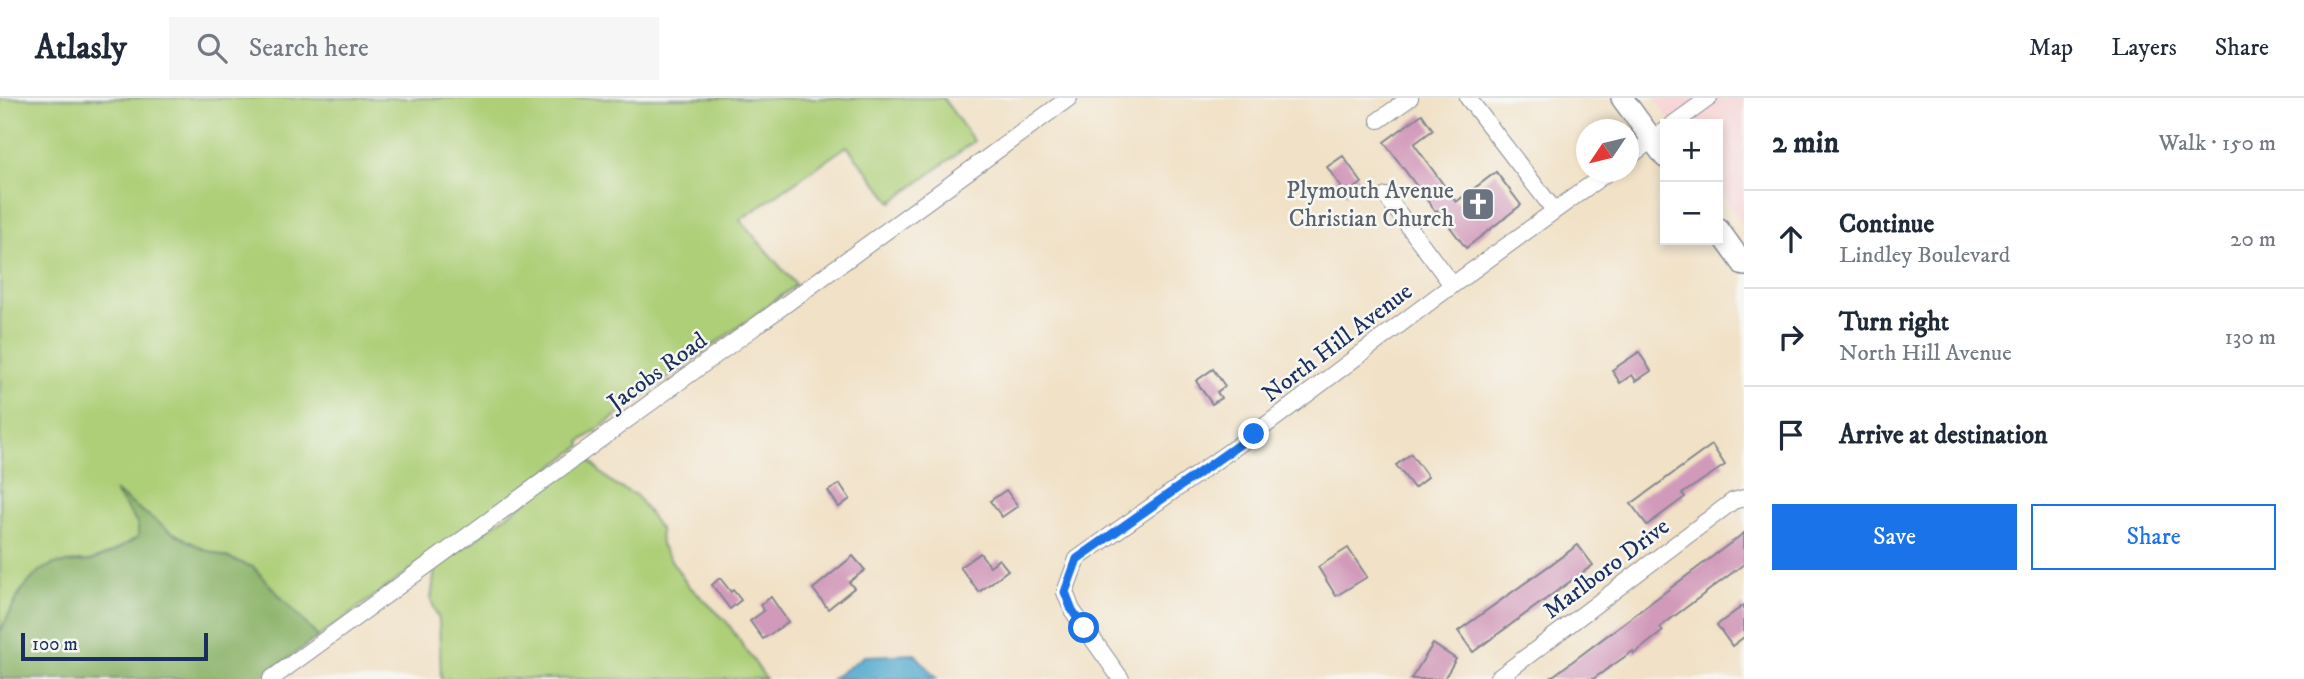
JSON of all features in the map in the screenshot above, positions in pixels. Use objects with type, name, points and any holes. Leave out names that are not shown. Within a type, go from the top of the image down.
[{"type":"main road","points":[[1622,98],[1659,135]]},
{"type":"main road","points":[[1723,235],[1742,258]]},
{"type":"street","name":"Jacobs Road","points":[[271,679],[1069,98]]},
{"type":"street","points":[[1379,120],[1410,98]]},
{"type":"street","points":[[1468,98],[1554,210]]},
{"type":"street","points":[[1680,119],[1709,98]]},
{"type":"street","points":[[1639,150],[1659,135]]},
{"type":"street","name":"North Hill Avenue","points":[[1121,679],[1072,610],[1065,592],[1077,559],[1254,434],[1594,182]]},
{"type":"street","points":[[1386,196],[1452,285]]},
{"type":"street","name":"Marlboro Drive","points":[[1497,679],[1733,500],[1744,498]]},
{"type":"shaded area","points":[[1654,98],[1744,98],[1744,226],[1723,196],[1723,119],[1669,119]]},
{"type":"green space","points":[[0,98],[943,98],[974,141],[892,202],[847,146],[740,220],[796,285],[580,442],[581,446],[318,637],[253,567],[201,548],[169,531],[118,494],[138,524],[138,537],[111,553],[90,561],[77,561],[21,591],[0,632]]},
{"type":"green space","points":[[587,457],[616,486],[636,495],[660,529],[661,545],[687,584],[726,621],[766,679],[441,679],[439,620],[431,600],[435,568]]},
{"type":"green space","points":[[114,491],[170,531],[201,548],[253,567],[318,637],[260,679],[0,679],[0,632],[21,591],[39,571],[54,564],[90,561],[111,553],[138,537],[138,524]]},
{"type":"water","points":[[915,654],[937,679],[832,679],[864,656]]},
{"type":"building","points":[[1422,114],[1433,130],[1414,144],[1456,202],[1496,172],[1521,205],[1466,248],[1384,142]]},
{"type":"building","points":[[1343,156],[1362,183],[1346,194],[1327,167]]},
{"type":"building","points":[[1639,352],[1651,371],[1636,381],[1632,375],[1620,383],[1612,370]]},
{"type":"building","points":[[1213,369],[1225,386],[1217,392],[1221,398],[1212,404],[1196,381]]},
{"type":"building","points":[[1712,445],[1725,465],[1682,494],[1685,497],[1647,525],[1631,504]]},
{"type":"building","points":[[1411,454],[1428,477],[1414,488],[1396,465]]},
{"type":"building","points":[[840,484],[850,499],[839,507],[828,491]]},
{"type":"building","points":[[1006,490],[1018,506],[1002,517],[990,501]]},
{"type":"building","points":[[1744,533],[1744,564],[1660,627],[1663,631],[1634,654],[1633,651],[1593,679],[1549,679]]},
{"type":"building","points":[[1578,545],[1593,565],[1473,652],[1458,631]]},
{"type":"building","points":[[1348,548],[1367,577],[1336,596],[1318,567]]},
{"type":"building","points":[[980,553],[990,566],[999,559],[1008,570],[979,592],[960,567]]},
{"type":"building","points":[[853,556],[865,570],[849,582],[854,588],[828,609],[813,589]]},
{"type":"building","points":[[720,578],[741,600],[730,609],[712,585]]},
{"type":"building","points":[[771,597],[788,622],[763,639],[750,621],[764,611],[760,605]]},
{"type":"building","points":[[1744,605],[1744,637],[1732,646],[1717,625]]},
{"type":"building","points":[[1433,644],[1456,659],[1444,679],[1411,679]]},
{"type":"place","name":"Plymouth Avenue Christian Church","points":[[1478,204]]},
{"type":"route","points":[[1084,628],[1072,610],[1065,592],[1077,559],[1254,434]]}]
